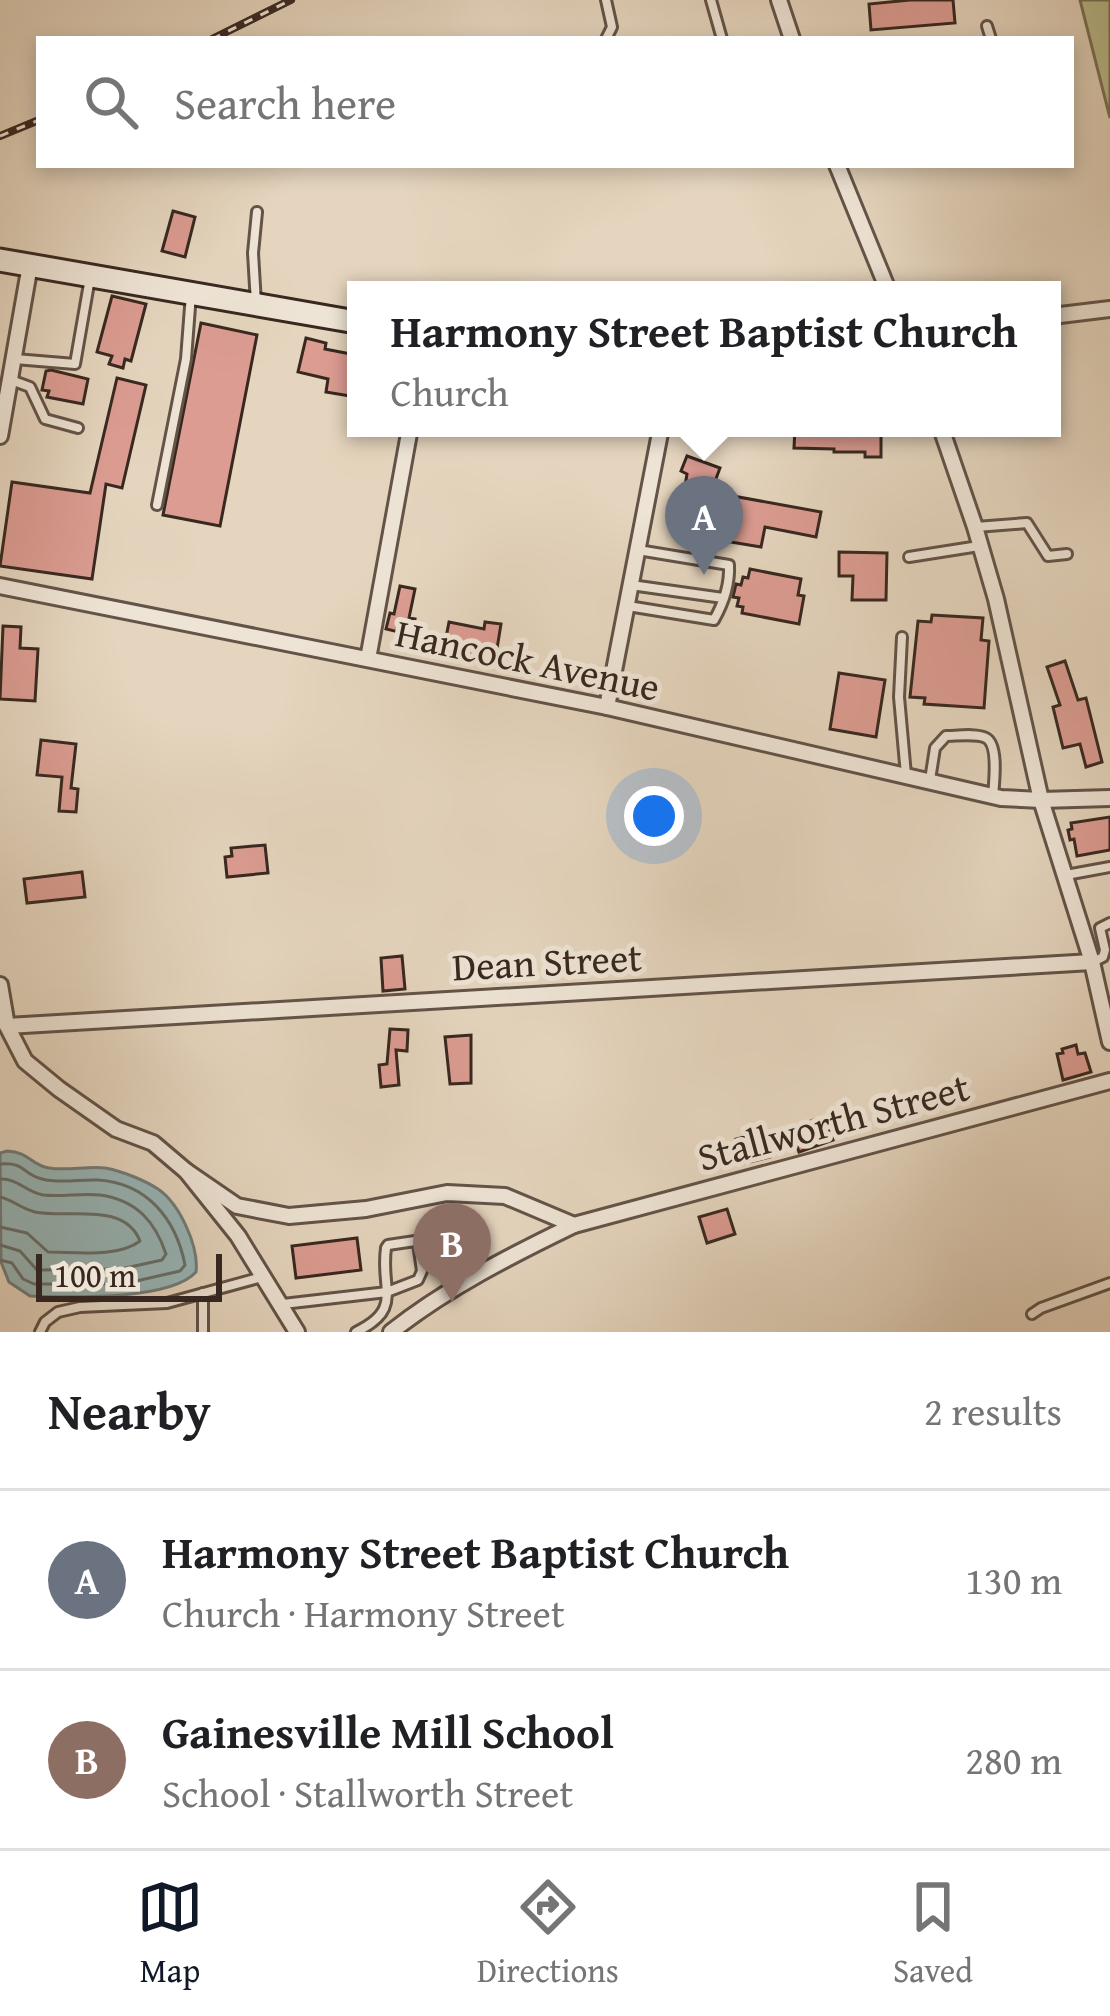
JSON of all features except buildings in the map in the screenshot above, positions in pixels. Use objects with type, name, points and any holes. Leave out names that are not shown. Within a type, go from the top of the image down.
[{"type":"street","points":[[779,0],[791,36]]},
{"type":"street","points":[[838,168],[884,281]]},
{"type":"street","points":[[0,260],[347,320]]},
{"type":"street","points":[[0,436],[30,265]]},
{"type":"street","points":[[1061,315],[1110,309]]},
{"type":"street","points":[[368,659],[408,437]]},
{"type":"street","points":[[607,707],[660,437]]},
{"type":"street","points":[[943,437],[996,598],[1041,800],[1106,1006],[1110,1042]]},
{"type":"street","name":"Hancock Avenue","points":[[0,586],[607,707],[993,796],[1110,797]]},
{"type":"street","name":"Dean Street","points":[[7,1025],[1092,962]]},
{"type":"street","points":[[0,986],[7,1025],[25,1061],[116,1129],[153,1144],[237,1205],[289,1216],[366,1209],[447,1193],[505,1196],[574,1225]]},
{"type":"street","name":"Stallworth Street","points":[[391,1332],[501,1260],[574,1225],[1110,1081]]},
{"type":"street","points":[[186,1171],[238,1236],[297,1332]]},
{"type":"lane","points":[[605,0],[612,27],[608,36]]},
{"type":"lane","points":[[711,0],[721,36]]},
{"type":"lane","points":[[987,26],[990,36]]},
{"type":"lane","points":[[256,304],[257,212]]},
{"type":"lane","points":[[14,358],[75,364],[91,275]]},
{"type":"lane","points":[[157,505],[186,359],[191,293]]},
{"type":"lane","points":[[10,380],[30,387],[44,419],[78,428]]},
{"type":"lane","points":[[975,527],[1027,523],[1048,556],[1067,554]]},
{"type":"lane","points":[[910,557],[980,546]]},
{"type":"lane","points":[[627,606],[713,620],[730,565],[638,550]]},
{"type":"lane","points":[[631,585],[723,598]]},
{"type":"lane","points":[[902,637],[899,697],[906,776]]},
{"type":"lane","points":[[930,782],[935,748],[946,736],[984,737],[994,749],[993,796]]},
{"type":"lane","points":[[1065,875],[1110,867]]},
{"type":"lane","points":[[1082,931],[1110,923]]},
{"type":"lane","points":[[1092,962],[1103,957],[1105,950],[1100,928]]},
{"type":"lane","points":[[283,1304],[387,1292],[418,1280],[422,1271],[415,1241],[386,1248],[387,1292],[383,1315],[356,1332]]},
{"type":"lane","points":[[40,1332],[58,1312],[167,1303],[263,1277]]},
{"type":"lane","points":[[1032,1314],[1110,1283]]},
{"type":"lane","points":[[202,1332],[203,1293]]},
{"type":"green space","points":[[1080,0],[1110,0],[1110,118]]},
{"type":"water","points":[[7,1151],[49,1168],[112,1169],[158,1189],[186,1227],[196,1272],[165,1288],[142,1293],[30,1296],[9,1282],[1,1262],[0,1153]]},
{"type":"railway","points":[[218,36],[291,0]]},
{"type":"railway","points":[[0,136],[36,121]]},
{"type":"place","name":"Harmony Street Baptist Church","points":[[704,575]]},
{"type":"place","name":"Gainesville Mill School","points":[[452,1302]]}]
